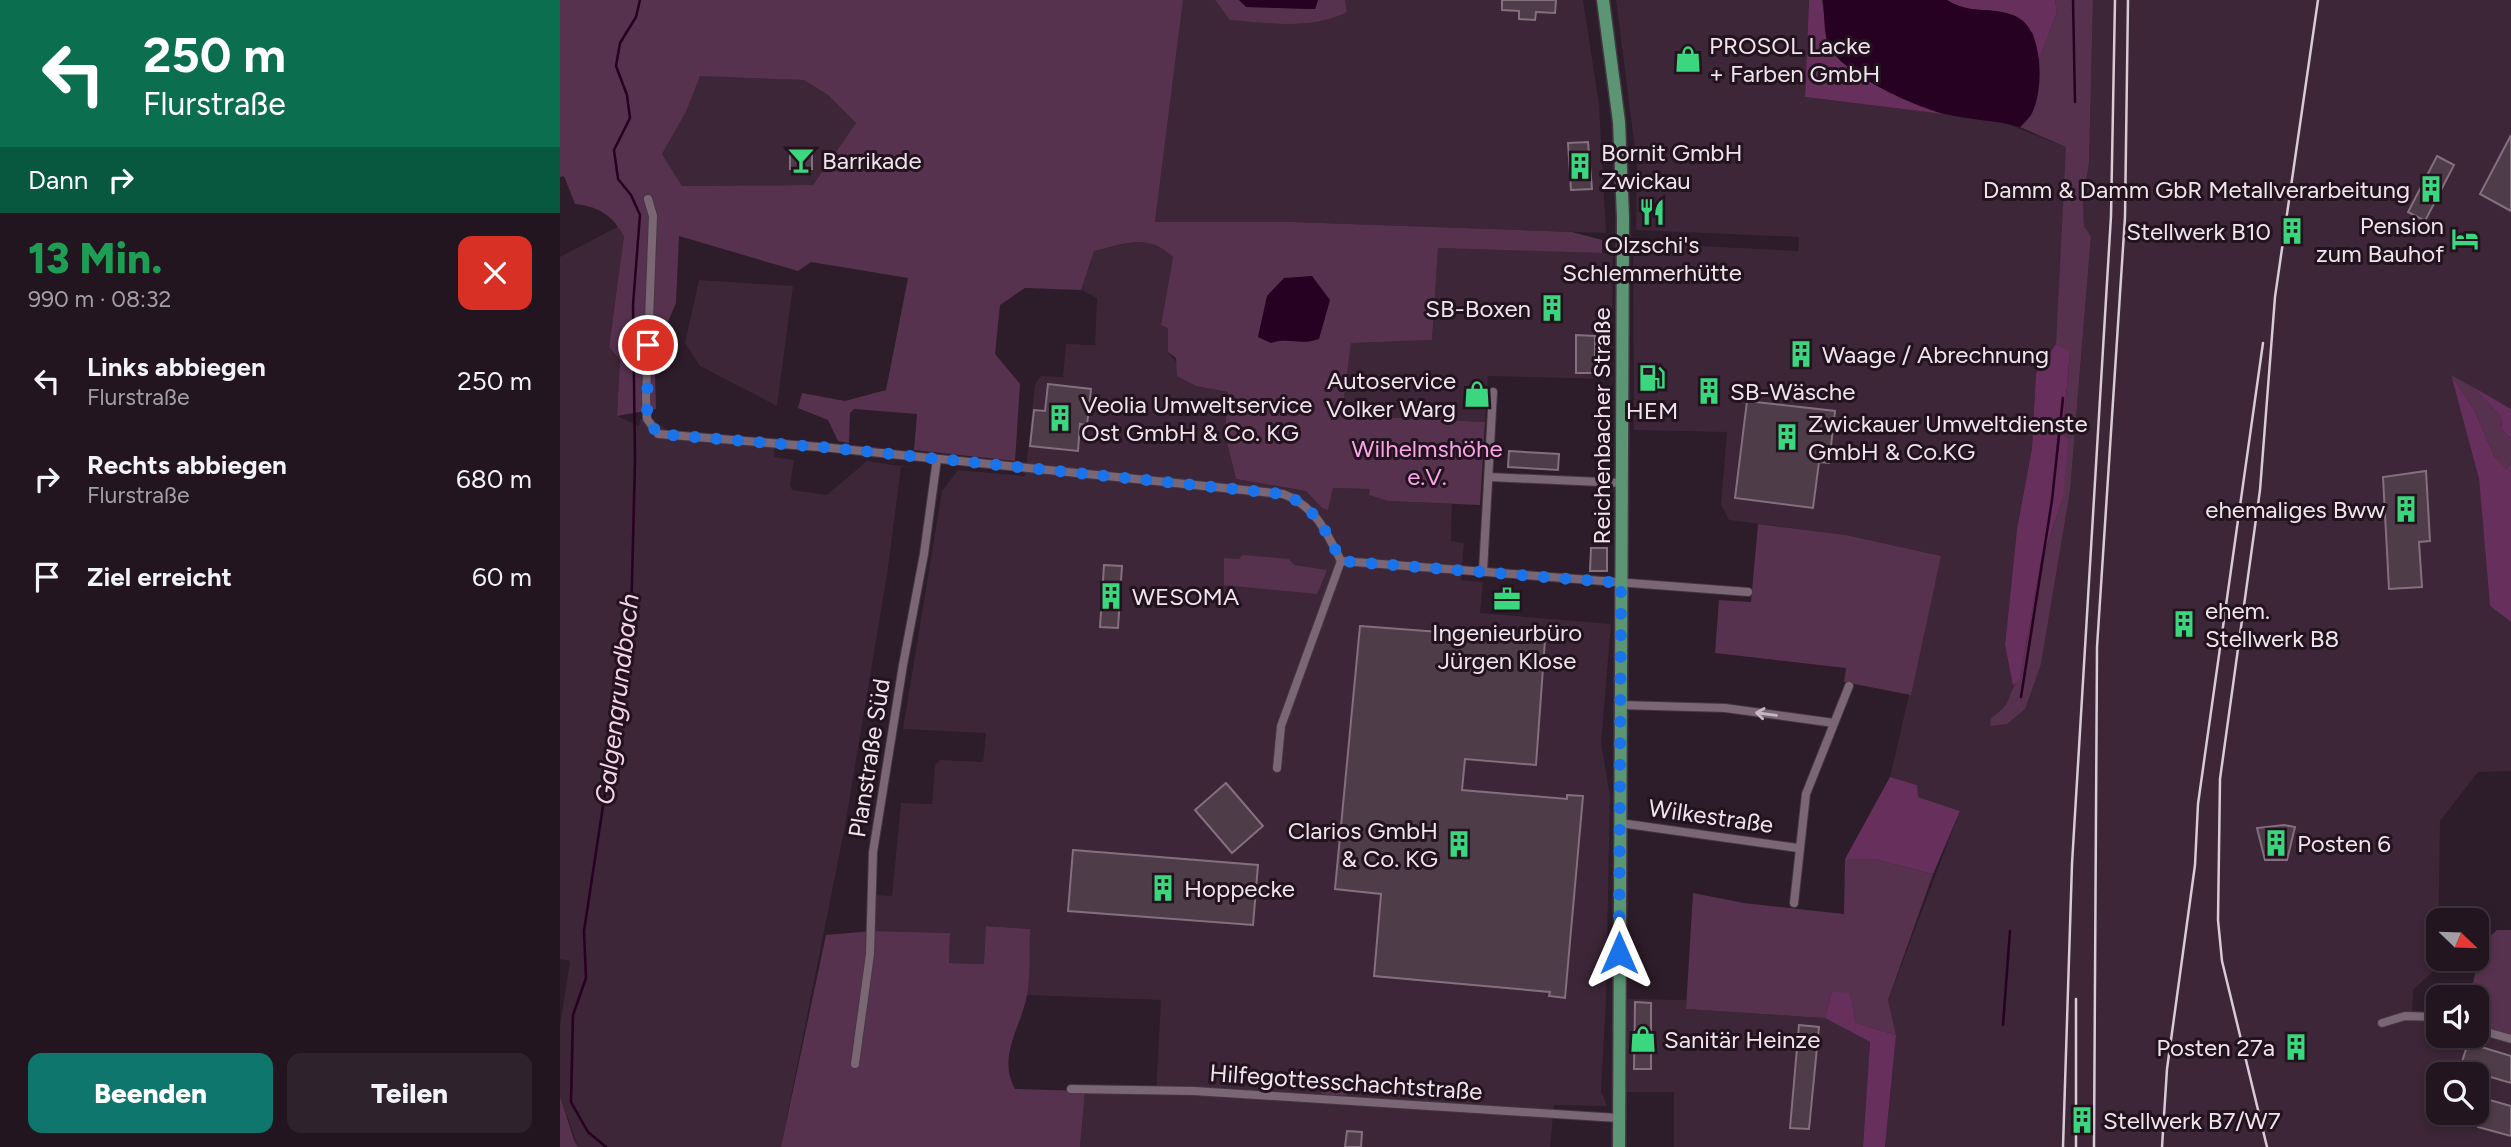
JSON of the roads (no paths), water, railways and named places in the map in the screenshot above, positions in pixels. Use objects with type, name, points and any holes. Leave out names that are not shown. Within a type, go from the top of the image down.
[{"type":"main road","name":"Reichenbacher Straße","points":[[1604,0],[1622,178],[1619,1147]]},
{"type":"street","points":[[648,199],[653,216],[646,397],[647,419],[658,434],[1283,494],[1300,500],[1314,512],[1341,561],[1281,726],[1277,768]]},
{"type":"street","points":[[1483,571],[1493,392]]},
{"type":"street","name":"Planstraße Süd","points":[[855,1064],[870,954],[873,852],[924,554],[937,459]]},
{"type":"street","points":[[1489,478],[1622,483]]},
{"type":"street","points":[[1341,561],[1748,592]]},
{"type":"street","points":[[1794,903],[1806,794],[1849,686]]},
{"type":"street","points":[[1620,705],[1725,708],[1834,723]]},
{"type":"street","name":"Wilkestraße","points":[[1620,823],[1798,848]]},
{"type":"street","points":[[2382,1023],[2405,1016],[2426,1017]]},
{"type":"street","points":[[2489,1033],[2511,1039]]},
{"type":"street","name":"Hilfegottesschachtstraße","points":[[1071,1089],[1201,1092],[1618,1118]]},
{"type":"waterway","name":"Galgengrundbach","points":[[606,1147],[588,1132],[571,1102],[573,1015],[586,978],[584,931],[631,622],[635,460],[633,305],[640,215],[631,195],[618,179],[614,150],[630,118],[627,95],[616,66],[620,43],[636,17],[640,0]]},
{"type":"waterway","points":[[2073,0],[2075,102]]},
{"type":"waterway","points":[[2021,697],[2052,500],[2063,398]]},
{"type":"waterway","points":[[2003,1025],[2010,931]]},
{"type":"railway","points":[[2063,1147],[2072,864],[2111,216],[2115,0]]},
{"type":"railway","points":[[2094,1147],[2097,647],[2125,217],[2128,0]]},
{"type":"railway","points":[[2267,1147],[2222,961],[2218,920],[2220,779],[2260,490],[2275,297],[2318,0]]},
{"type":"railway","points":[[2162,1147],[2167,1069],[2195,865],[2198,804],[2263,343]]},
{"type":"railway","points":[[2076,999],[2076,1147]]},
{"type":"place","name":"PROSOL Lacke + Farben GmbH","points":[[1688,59]]},
{"type":"place","name":"Barrikade","points":[[801,160]]},
{"type":"place","name":"Bornit GmbH Zwickau","points":[[1580,166]]},
{"type":"place","name":"Damm & Damm GbR Metallverarbeitung","points":[[2431,189]]},
{"type":"place","name":"Olzschi's Schlemmerhütte","points":[[1652,212]]},
{"type":"place","name":"Stellwerk B10","points":[[2292,231]]},
{"type":"place","name":"Pension zum Bauhof","points":[[2465,239]]},
{"type":"place","name":"SB-Boxen","points":[[1552,308]]},
{"type":"place","name":"Waage / Abrechnung","points":[[1801,354]]},
{"type":"place","name":"HEM","points":[[1652,378]]},
{"type":"place","name":"SB-Wäsche","points":[[1709,391]]},
{"type":"place","name":"Autoservice Volker Warg","points":[[1477,394]]},
{"type":"place","name":"Veolia Umweltservice Ost GmbH & Co. KG","points":[[1060,418]]},
{"type":"place","name":"Zwickauer Umweltdienste GmbH & Co.KG","points":[[1787,437]]},
{"type":"place","name":"ehemaliges Bww","points":[[2406,509]]},
{"type":"place","name":"WESOMA","points":[[1111,596]]},
{"type":"place","name":"Ingenieurbüro Jürgen Klose","points":[[1507,599]]},
{"type":"place","name":"ehem. Stellwerk B8","points":[[2184,624]]},
{"type":"place","name":"Posten 6","points":[[2276,843]]},
{"type":"place","name":"Clarios GmbH & Co. KG","points":[[1459,844]]},
{"type":"place","name":"Hoppecke","points":[[1163,888]]},
{"type":"place","name":"Sanitär Heinze","points":[[1643,1039]]},
{"type":"place","name":"Posten 27a","points":[[2296,1047]]},
{"type":"place","name":"Stellwerk B7/W7","points":[[2082,1120]]},
{"type":"park label","name":"Wilhelmshöhe e.V.","points":[[1427,462]]}]
